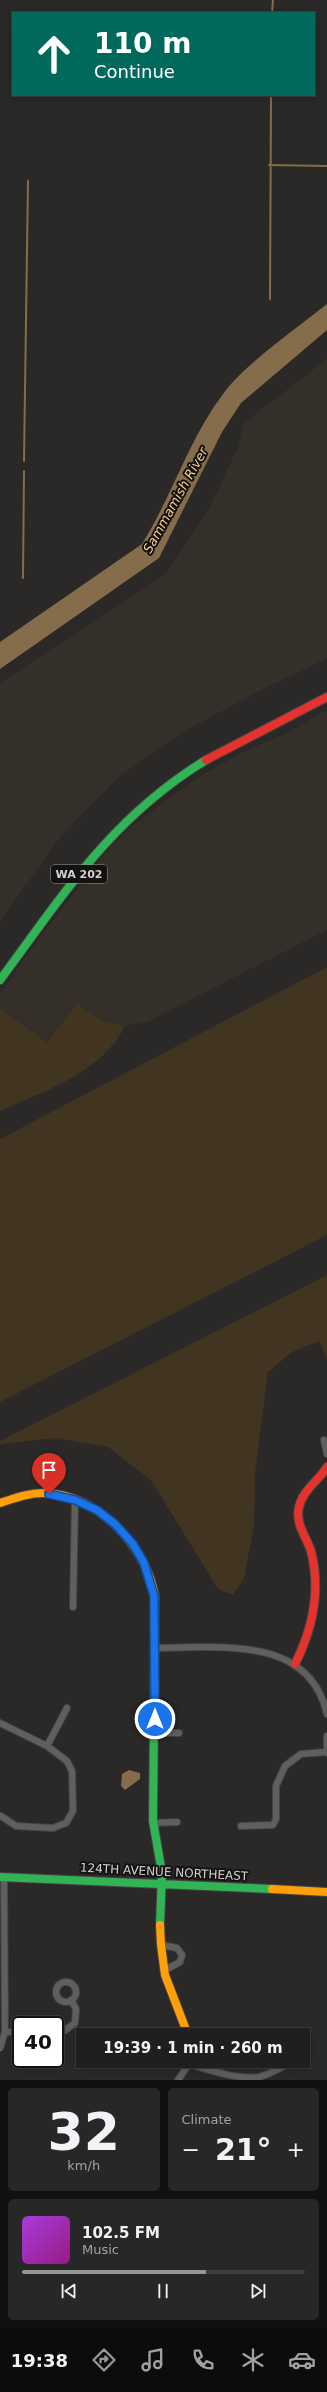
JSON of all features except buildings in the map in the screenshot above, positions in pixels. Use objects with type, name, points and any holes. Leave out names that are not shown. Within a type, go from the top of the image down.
[{"type":"street","name":"WA 202","points":[[0,980],[53,906],[101,846],[145,804],[194,767],[327,697]]},
{"type":"street","points":[[324,1440],[327,1454]]},
{"type":"street","points":[[296,1664],[308,1642],[314,1623],[316,1600],[310,1551],[300,1531],[298,1512],[303,1497],[327,1467]]},
{"type":"street","points":[[0,1503],[18,1496],[40,1494],[57,1495],[75,1500],[97,1510],[115,1524],[133,1544],[144,1563],[154,1596],[154,1823],[162,1872],[161,1945],[167,1983],[185,2028]]},
{"type":"street","points":[[73,1607],[75,1500]]},
{"type":"street","points":[[155,1648],[242,1649],[263,1651],[296,1664],[318,1689],[324,1701],[327,1714]]},
{"type":"street","points":[[47,1746],[67,1708]]},
{"type":"street","points":[[0,1723],[47,1746],[68,1761],[72,1771],[73,1811],[66,1823],[52,1828],[16,1826],[1,1816]]},
{"type":"street","points":[[155,1733],[178,1733]]},
{"type":"street","points":[[240,1826],[273,1825],[276,1819],[276,1786],[285,1766],[301,1754],[327,1752],[327,1736]]},
{"type":"street","points":[[154,1823],[177,1822]]},
{"type":"street","points":[[0,2048],[5,2032],[2,1877]]},
{"type":"street","name":"124TH AVENUE NORTHEAST","points":[[2,1877],[162,1883],[327,1892]]},
{"type":"street","points":[[161,1945],[176,1948],[182,1954],[180,1962],[165,1970]]},
{"type":"street","points":[[64,2031],[74,2023],[76,2009],[71,2000]]},
{"type":"street","points":[[5,2032],[12,2032]]},
{"type":"street","points":[[178,2080],[185,2068]]},
{"type":"street","points":[[208,2068],[237,2077],[249,2078],[258,2078],[277,2069]]},
{"type":"shaded area","points":[[327,359],[327,658],[255,693],[185,731],[120,776],[61,836],[0,921],[0,683],[166,573],[210,507],[238,447],[244,423]]},
{"type":"shaded area","points":[[327,710],[327,930],[147,1022],[125,1026],[105,1022],[77,1004],[48,1042],[0,1008],[0,994],[40,937],[106,852],[129,828],[200,776],[243,752],[285,734]]},
{"type":"shaded area","points":[[327,967],[327,1235],[0,1402],[0,1139]]},
{"type":"shaded area","points":[[77,1004],[105,1022],[125,1026],[115,1042],[102,1056],[70,1079],[0,1111],[0,1008],[47,1042]]},
{"type":"shaded area","points":[[327,1275],[327,1360],[319,1341],[292,1352],[268,1372],[255,1473],[254,1526],[244,1578],[233,1595],[218,1589],[151,1480],[108,1447],[57,1438],[0,1444],[0,1441]]},
{"type":"water","name":"Sammamish River","points":[[327,304],[327,330],[241,403],[222,432],[159,558],[0,669],[0,642],[142,544],[163,507],[200,430],[223,394],[258,358]]},
{"type":"water","points":[[129,1770],[140,1773],[140,1779],[125,1790],[121,1786],[122,1774]]},
{"type":"waterway","points":[[272,12],[273,0]]},
{"type":"waterway","points":[[270,299],[271,96]]},
{"type":"waterway","points":[[269,165],[327,166]]},
{"type":"waterway","points":[[24,461],[28,181]]},
{"type":"waterway","points":[[23,578],[24,471]]},
{"type":"traffic: fast","points":[[0,980],[68,888],[116,832],[143,806],[173,782],[206,760]]},
{"type":"traffic: fast","points":[[154,1716],[153,1821],[162,1873],[160,1925]]},
{"type":"traffic: fast","points":[[0,1877],[272,1889]]},
{"type":"traffic: slow","points":[[0,1503],[32,1494],[44,1493],[64,1496],[83,1503],[101,1513],[131,1542],[142,1560],[150,1578],[155,1597],[154,1716]]},
{"type":"traffic: slow","points":[[272,1889],[327,1892]]},
{"type":"traffic: slow","points":[[160,1925],[165,1975],[185,2028]]},
{"type":"traffic: jam","points":[[206,760],[327,697]]},
{"type":"traffic: jam","points":[[295,1664],[311,1623],[315,1594],[314,1566],[311,1551],[298,1519],[298,1513],[301,1501],[307,1491],[327,1467]]},
{"type":"route","points":[[49,1494],[75,1500],[97,1510],[115,1524],[133,1544],[144,1563],[151,1580],[154,1596],[155,1719]]}]
